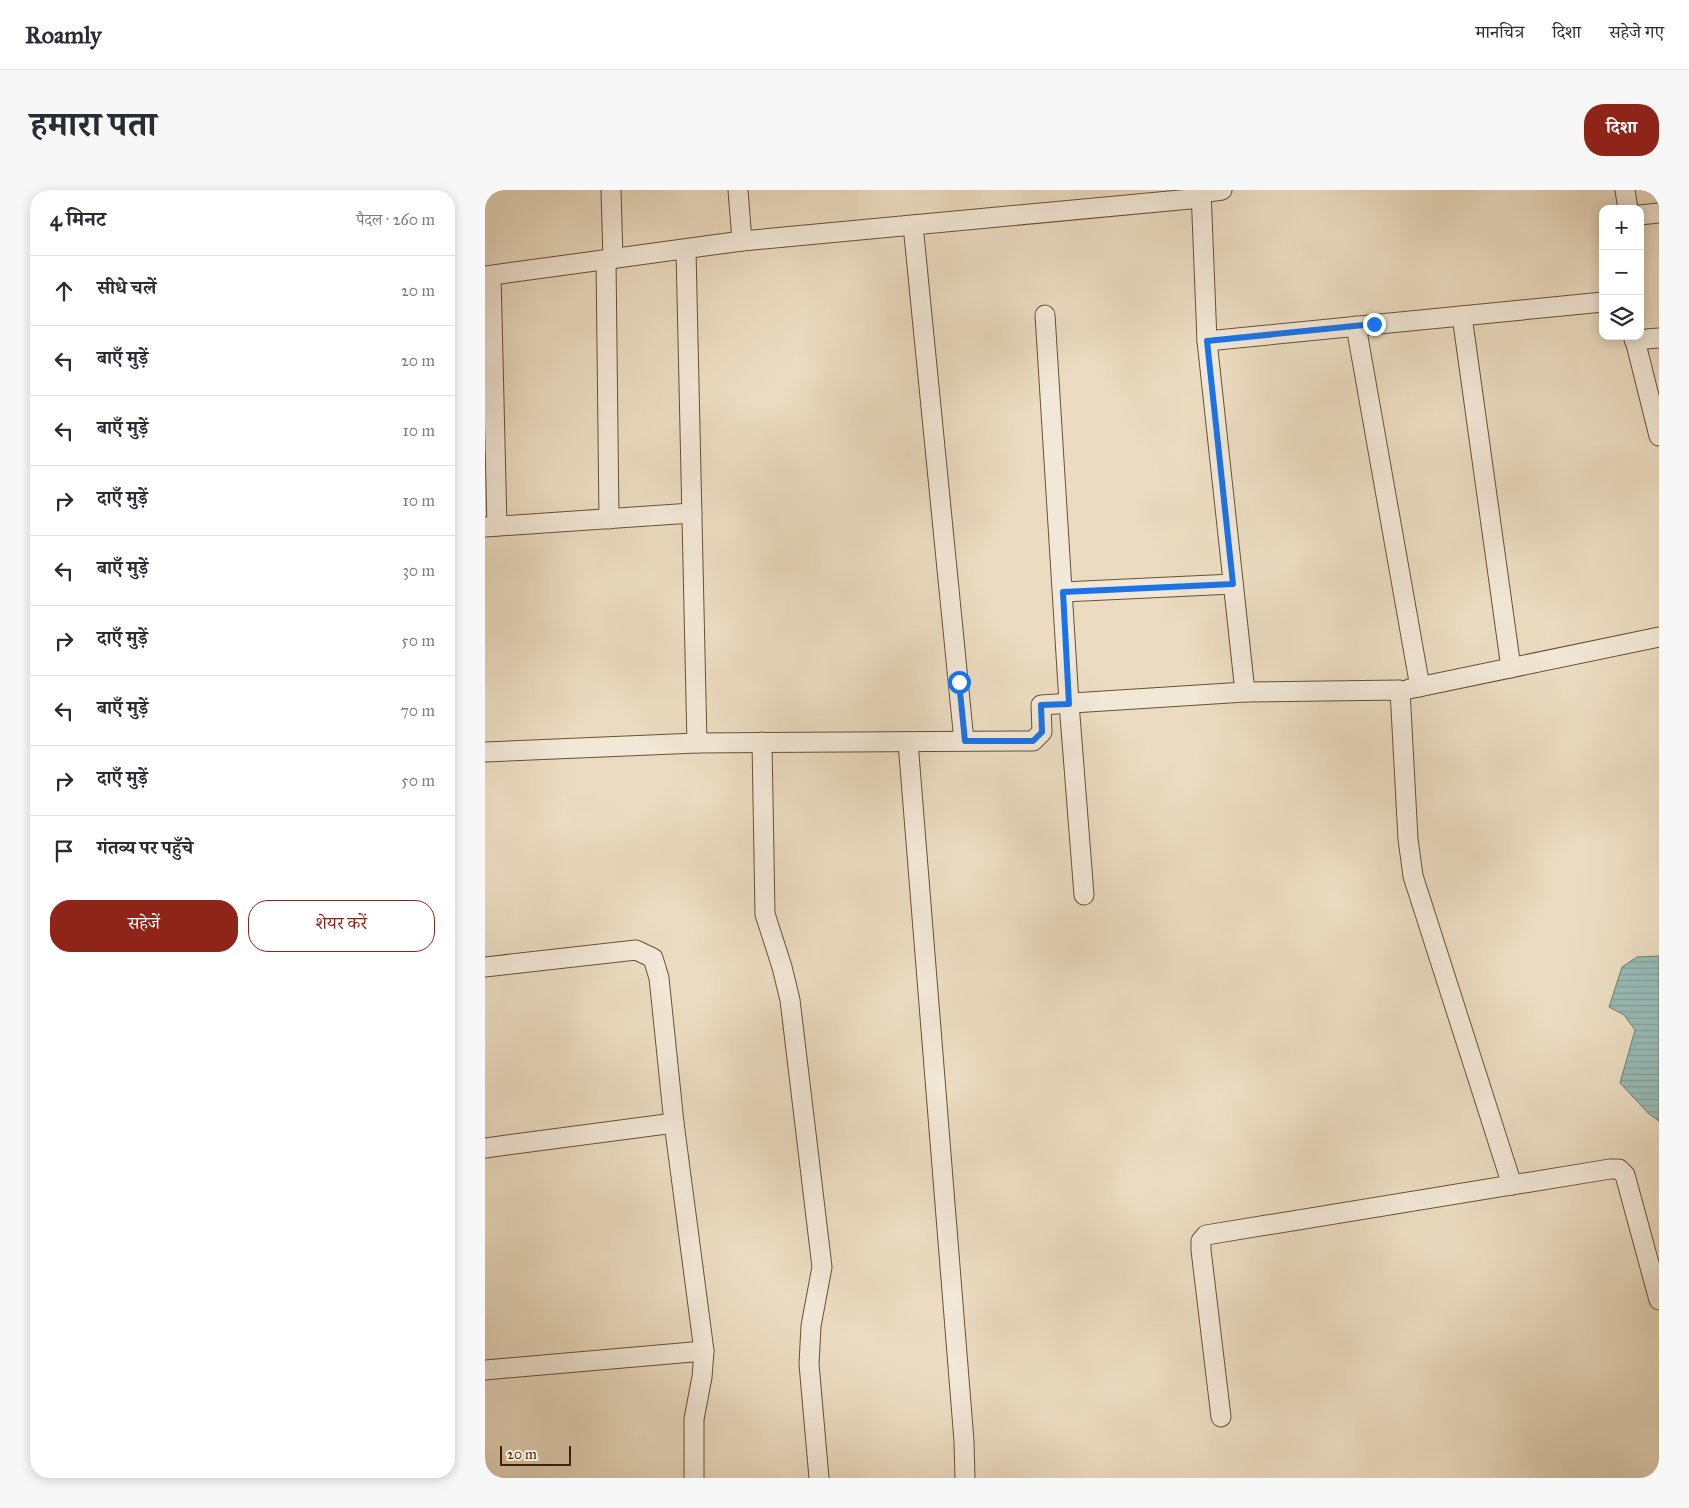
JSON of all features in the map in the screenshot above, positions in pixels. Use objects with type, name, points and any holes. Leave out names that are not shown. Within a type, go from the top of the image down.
[{"type":"street","points":[[609,519],[611,190]]},
{"type":"street","points":[[738,190],[742,241]]},
{"type":"street","points":[[692,513],[491,527],[488,276],[742,241],[913,225],[1201,194],[1222,190]]},
{"type":"street","points":[[1625,190],[1627,205]]},
{"type":"street","points":[[1201,194],[1207,341],[1245,692]]},
{"type":"street","points":[[1644,215],[1659,213]]},
{"type":"street","points":[[913,225],[965,741]]},
{"type":"street","points":[[686,250],[697,743]]},
{"type":"street","points":[[1207,341],[1599,302]]},
{"type":"street","points":[[1045,315],[1083,895]]},
{"type":"street","points":[[1462,316],[1511,668]]},
{"type":"street","points":[[1356,326],[1420,687]]},
{"type":"street","points":[[1644,338],[1659,338]]},
{"type":"street","points":[[1635,340],[1659,436]]},
{"type":"street","points":[[1063,592],[1233,584]]},
{"type":"street","points":[[485,752],[697,743],[1033,741],[1042,732],[1041,705],[1245,692],[1400,690],[1659,637]]},
{"type":"street","points":[[1400,690],[1408,839],[1413,876],[1512,1185]]},
{"type":"street","points":[[762,742],[765,914],[782,967],[790,1000],[822,1267],[811,1326],[809,1364],[819,1478]]},
{"type":"street","points":[[908,742],[962,1412],[965,1478]]},
{"type":"street","points":[[485,967],[636,950],[653,958],[659,978],[674,1124],[704,1351],[702,1378],[694,1419],[694,1478]]},
{"type":"street","points":[[485,1148],[674,1124]]},
{"type":"street","points":[[1221,1417],[1201,1250],[1201,1242],[1205,1235],[1619,1169],[1625,1174],[1659,1300]]},
{"type":"street","points":[[485,1370],[704,1351]]},
{"type":"water","points":[[1659,956],[1659,1121],[1649,1114],[1620,1083],[1635,1030],[1624,1015],[1609,1007],[1622,967],[1637,957]]},
{"type":"route","points":[[959,682],[965,741],[1033,741],[1042,732],[1041,705],[1069,704],[1063,592],[1233,584],[1207,341],[1374,324]]}]
